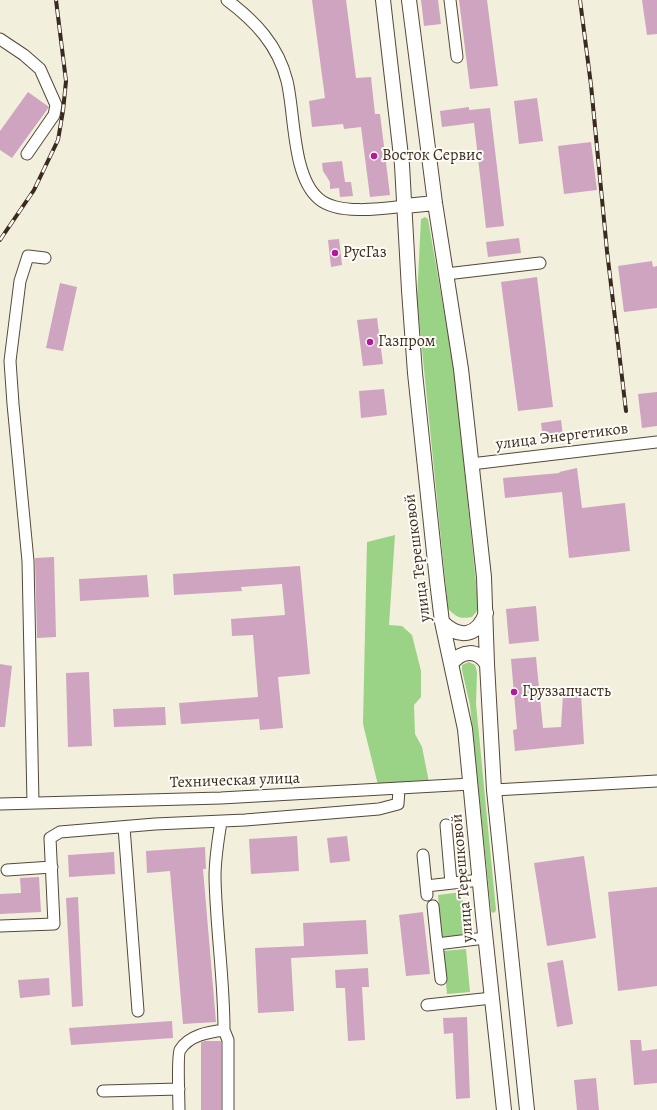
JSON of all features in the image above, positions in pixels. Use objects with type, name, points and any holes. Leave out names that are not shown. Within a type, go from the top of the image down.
[{"type":"main road","name":"улица Терешковой","points":[[383,0],[402,164],[415,373],[437,581],[442,622],[465,729],[485,938],[504,1110]]},
{"type":"main road","points":[[409,0],[435,203],[461,369],[484,577],[494,790],[527,1110]]},
{"type":"main road","points":[[405,206],[435,203]]},
{"type":"main road","points":[[442,622],[449,629],[457,633],[464,633],[472,631],[478,627],[483,621],[486,613]]},
{"type":"main road","points":[[451,664],[456,658],[463,654],[471,653],[478,654],[487,664]]},
{"type":"main road","points":[[483,915],[494,920],[500,918],[506,913]]},
{"type":"street","points":[[227,0],[247,15],[264,34],[277,55],[287,80],[302,176],[312,192],[327,204],[346,209],[372,210],[405,206]]},
{"type":"street","points":[[450,0],[457,57]]},
{"type":"street","points":[[0,39],[24,55],[40,69],[56,105],[54,115],[27,154]]},
{"type":"street","points":[[33,803],[28,561],[10,361],[20,281],[28,256],[44,258]]},
{"type":"street","points":[[446,274],[540,263]]},
{"type":"street","name":"улица Энергетиков","points":[[471,464],[657,442]]},
{"type":"street","points":[[494,790],[657,781]]},
{"type":"street","name":"Техническая улица","points":[[0,804],[221,798],[471,784]]},
{"type":"street","points":[[0,926],[54,924],[50,838],[60,832],[155,824],[221,822],[379,809],[398,804],[399,788]]},
{"type":"street","points":[[378,790],[379,809]]},
{"type":"street","points":[[221,822],[217,845],[215,875],[224,1005],[224,1030],[228,1040],[228,1110]]},
{"type":"street","points":[[446,825],[451,884]]},
{"type":"street","points":[[124,827],[138,1011]]},
{"type":"street","points":[[423,855],[426,890],[451,884],[480,880]]},
{"type":"street","points":[[8,870],[52,868]]},
{"type":"street","points":[[433,906],[441,979]]},
{"type":"street","points":[[437,944],[485,938]]},
{"type":"street","points":[[427,1005],[492,998]]},
{"type":"street","points":[[179,1110],[179,1051],[185,1044],[202,1034],[224,1030]]},
{"type":"street","points":[[102,1091],[179,1089]]},
{"type":"green space","points":[[425,217],[428,219],[454,369],[478,602],[477,611],[472,617],[468,618],[459,617],[448,609],[417,299],[421,219]]},
{"type":"green space","points":[[395,535],[389,625],[402,626],[412,635],[421,671],[421,697],[414,705],[415,734],[422,747],[429,782],[378,785],[363,724],[367,542]]},
{"type":"green space","points":[[469,662],[475,665],[477,672],[476,704],[496,910],[493,913],[491,911],[470,705],[462,670],[462,665]]},
{"type":"green space","points":[[462,892],[466,936],[442,938],[438,895]]},
{"type":"green space","points":[[466,949],[470,992],[447,994],[443,951]]},
{"type":"building","points":[[312,0],[346,0],[356,78],[371,77],[375,114],[380,114],[390,195],[370,197],[361,127],[344,129],[343,124],[312,127],[309,101],[325,98]]},
{"type":"building","points":[[421,0],[438,0],[441,24],[424,26]]},
{"type":"building","points":[[459,0],[487,0],[498,86],[470,89]]},
{"type":"building","points":[[642,0],[657,0],[657,34],[647,35]]},
{"type":"building","points":[[28,92],[49,107],[12,158],[0,150],[0,131]]},
{"type":"building","points":[[537,98],[543,141],[519,144],[514,101]]},
{"type":"building","points":[[469,107],[469,110],[490,108],[504,226],[486,228],[474,123],[442,127],[440,111]]},
{"type":"building","points":[[591,142],[597,190],[564,194],[558,146]]},
{"type":"building","points":[[342,161],[345,182],[351,182],[353,196],[340,197],[339,188],[330,189],[330,182],[323,171],[322,163]]},
{"type":"building","points":[[519,238],[521,253],[488,257],[486,242]]},
{"type":"building","name":"РусГаз","points":[[339,239],[342,265],[331,267],[328,240]]},
{"type":"building","points":[[652,261],[653,267],[657,266],[657,308],[624,312],[618,266]]},
{"type":"building","points":[[537,277],[553,407],[518,411],[501,282]]},
{"type":"building","points":[[60,283],[77,287],[63,351],[46,348]]},
{"type":"building","name":"Газпром","points":[[377,318],[383,364],[363,366],[357,320]]},
{"type":"building","points":[[384,389],[387,415],[361,418],[359,391]]},
{"type":"building","points":[[657,392],[657,426],[642,428],[638,394]]},
{"type":"building","points":[[561,420],[563,436],[543,439],[541,423]]},
{"type":"building","points":[[577,468],[582,508],[625,503],[630,551],[569,558],[562,492],[505,498],[503,478],[560,473],[559,472]]},
{"type":"building","points":[[54,557],[56,637],[37,638],[35,558]]},
{"type":"building","points":[[300,566],[310,674],[278,677],[283,728],[260,730],[259,719],[181,724],[179,703],[258,697],[253,635],[232,636],[231,619],[285,615],[282,584],[241,587],[242,591],[174,595],[173,574]]},
{"type":"building","points":[[147,575],[149,597],[80,601],[79,579]]},
{"type":"building","points":[[536,606],[539,641],[509,644],[506,609]]},
{"type":"building","points":[[536,657],[543,728],[561,727],[563,695],[581,695],[584,744],[515,751],[513,730],[517,729],[511,659]]},
{"type":"building","points":[[0,664],[12,666],[5,727],[0,727]]},
{"type":"building","points":[[89,672],[92,746],[68,747],[66,673]]},
{"type":"building","points":[[165,707],[166,725],[114,727],[113,709]]},
{"type":"building","points":[[297,836],[299,871],[251,874],[249,839]]},
{"type":"building","points":[[347,836],[350,861],[330,863],[327,838]]},
{"type":"building","points":[[205,847],[206,869],[203,869],[216,1022],[183,1024],[170,871],[147,873],[146,851]]},
{"type":"building","points":[[114,852],[115,874],[69,877],[68,855]]},
{"type":"building","points":[[584,856],[596,938],[547,946],[534,863]]},
{"type":"building","points":[[39,877],[41,912],[0,914],[0,894],[21,893],[20,878]]},
{"type":"building","points":[[657,887],[657,986],[618,991],[608,892]]},
{"type":"building","points":[[78,897],[83,1006],[72,1007],[66,898]]},
{"type":"building","points":[[423,912],[430,974],[406,976],[399,915]]},
{"type":"building","points":[[366,920],[368,954],[291,958],[294,1011],[258,1013],[255,948],[304,946],[303,923]]},
{"type":"building","points":[[563,960],[573,1024],[557,1027],[547,963]]},
{"type":"building","points":[[368,968],[369,987],[362,987],[365,1040],[348,1041],[345,988],[336,988],[335,970]]},
{"type":"building","points":[[49,978],[50,995],[20,998],[18,980]]},
{"type":"building","points":[[467,1017],[470,1098],[456,1099],[453,1033],[444,1034],[443,1018]]},
{"type":"building","points":[[172,1021],[173,1038],[71,1045],[69,1028]]},
{"type":"building","points":[[630,1040],[641,1040],[642,1051],[657,1049],[657,1083],[634,1085]]},
{"type":"building","points":[[221,1041],[221,1110],[201,1110],[201,1042]]},
{"type":"building","points":[[596,1078],[599,1110],[577,1110],[574,1080]]},
{"type":"railway","points":[[0,240],[34,190],[58,140],[66,81],[56,0]]},
{"type":"railway","points":[[580,0],[591,85],[607,251],[626,411]]},
{"type":"place","name":"Восток Сервис","points":[[374,156]]},
{"type":"place","name":"РусГаз","points":[[335,253]]},
{"type":"place","name":"Газпром","points":[[370,342]]},
{"type":"place","name":"Груззапчасть","points":[[514,692]]}]
